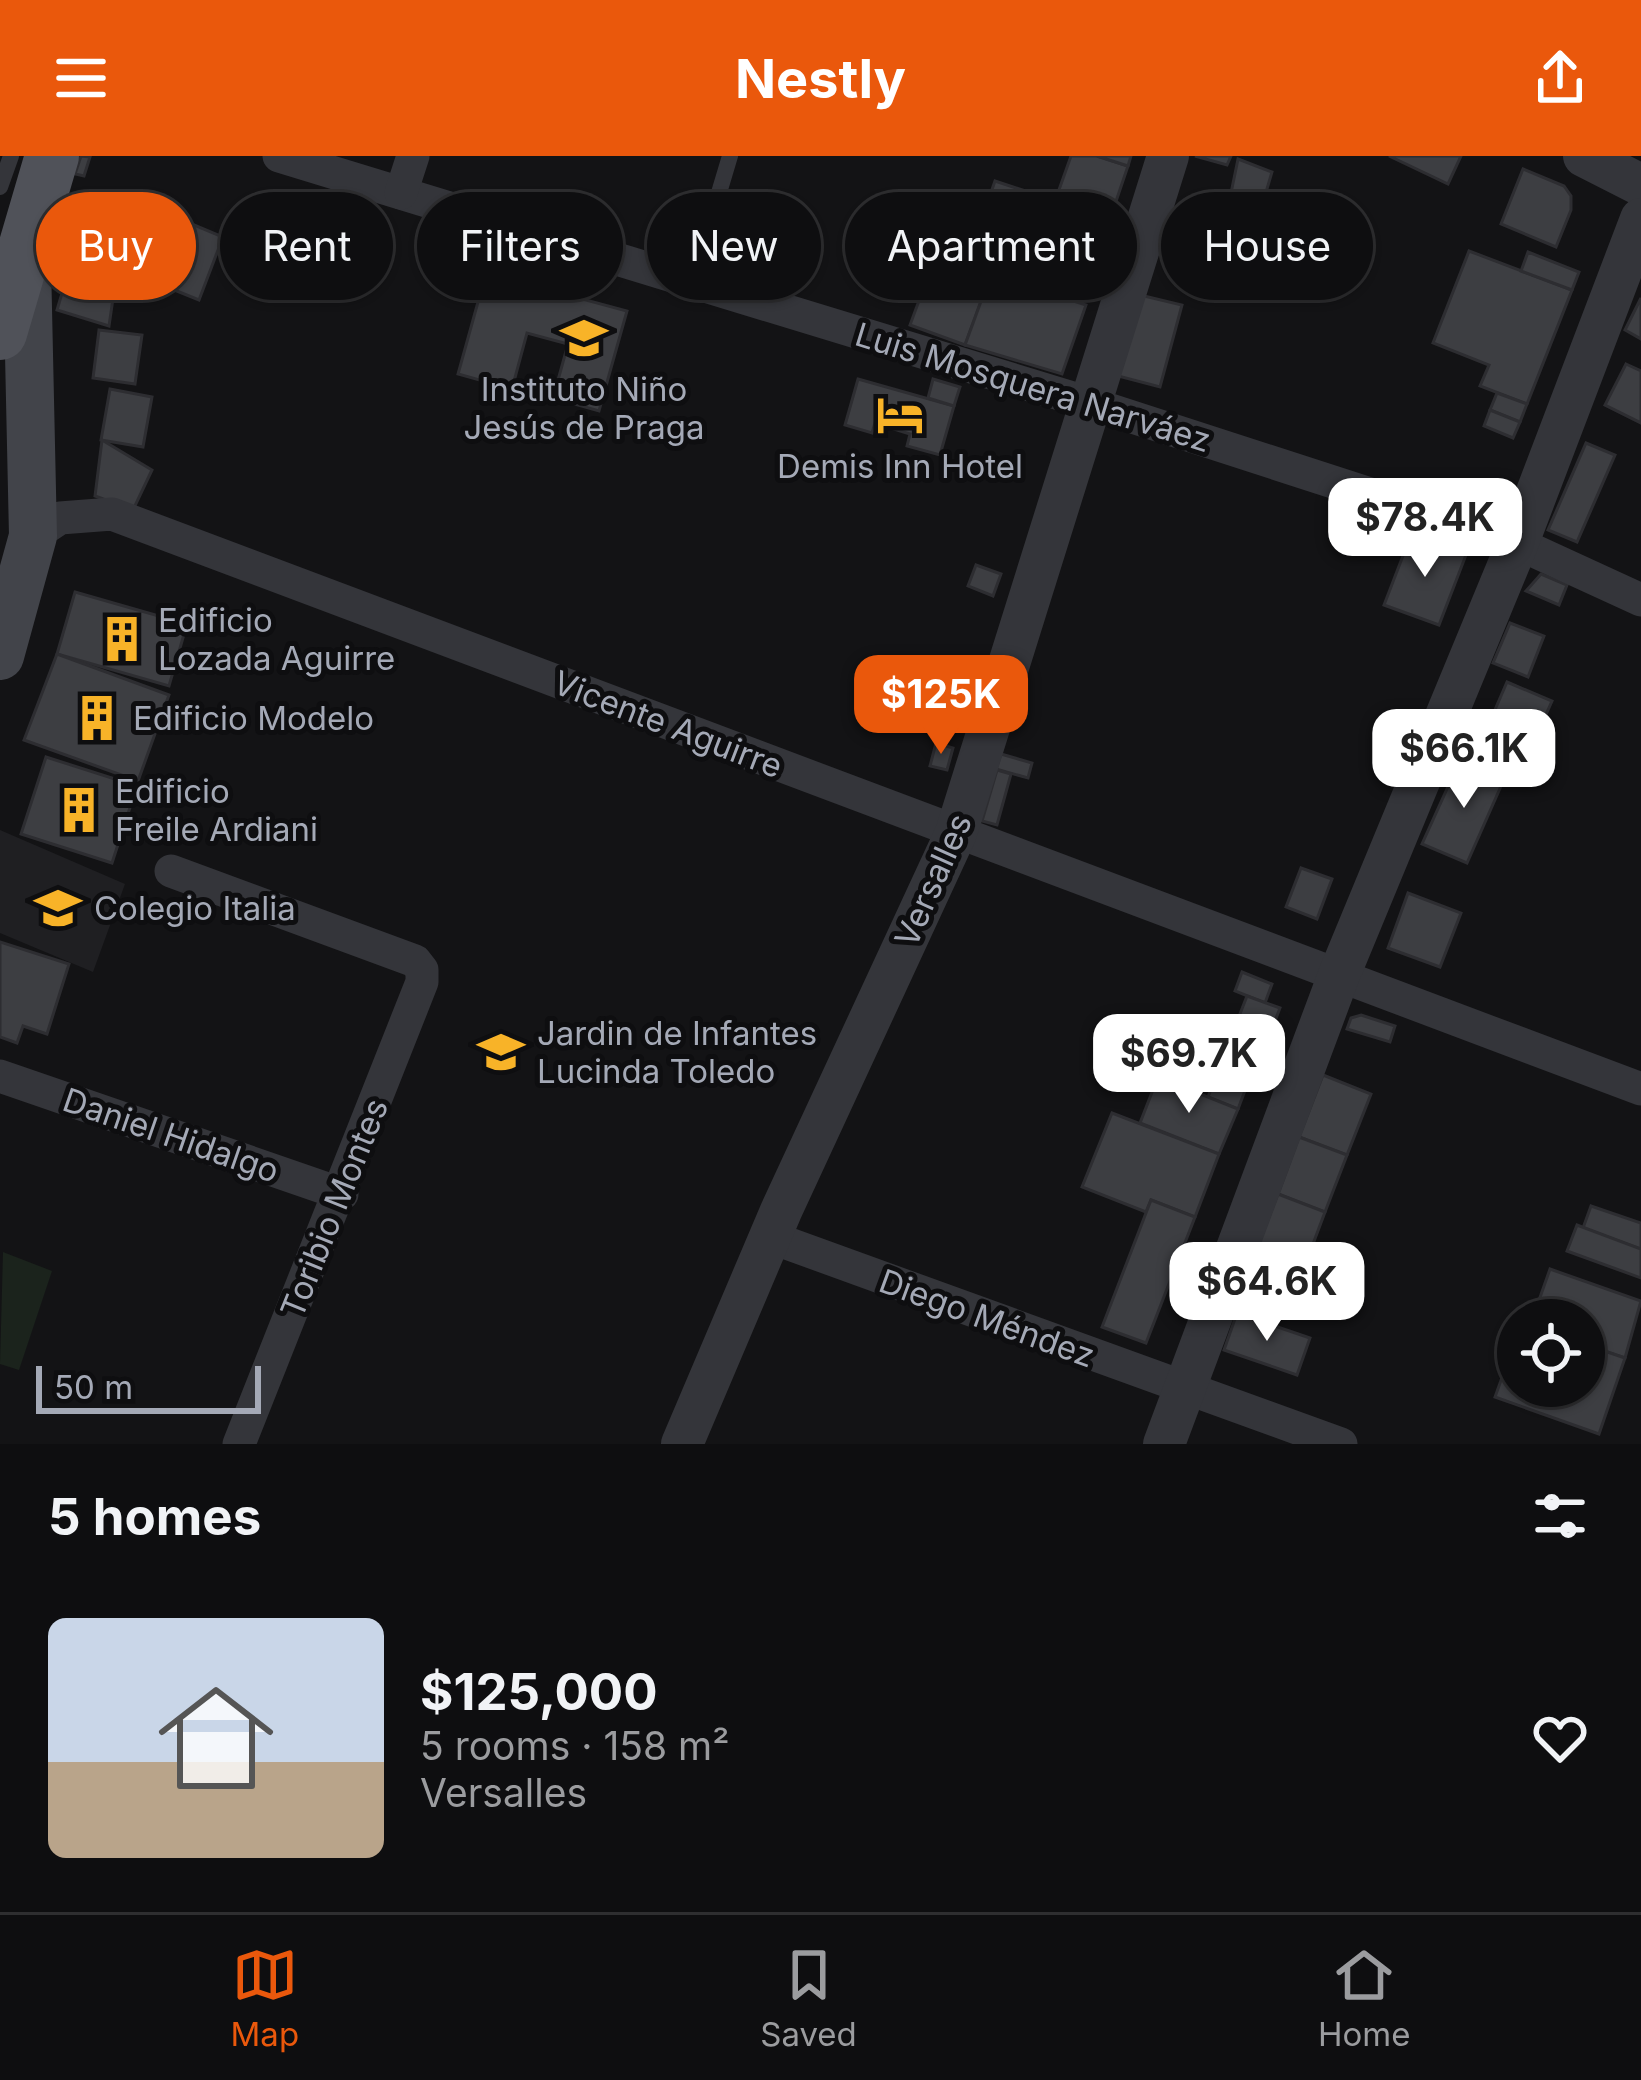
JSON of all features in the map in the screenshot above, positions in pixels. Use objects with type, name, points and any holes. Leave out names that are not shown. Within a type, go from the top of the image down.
[{"type":"main road","points":[[0,334],[13,268],[51,156]]},
{"type":"main road","points":[[2,646],[34,536],[13,268]]},
{"type":"street","name":"Luis Mosquera Narváez","points":[[279,156],[647,269]]},
{"type":"street","points":[[400,193],[412,156]]},
{"type":"street","name":"Versalles","points":[[683,1444],[770,1237],[956,833],[1168,156]]},
{"type":"street","points":[[1584,156],[1641,185]]},
{"type":"street","points":[[1164,1444],[1339,975],[1518,542],[1641,219]]},
{"type":"street","name":"Luis Mosquera Narváez","points":[[748,300],[1089,403],[1518,542],[1641,600]]},
{"type":"street","name":"Vicente Aguirre","points":[[34,536],[60,518],[112,514],[1641,1089]]},
{"type":"street","name":"Toribio Montes","points":[[171,871],[415,962],[422,970],[422,982],[342,1194],[238,1444]]},
{"type":"street","name":"Daniel Hidalgo","points":[[0,1076],[342,1194]]},
{"type":"street","name":"Diego Méndez","points":[[770,1237],[1185,1392],[1341,1444]]},
{"type":"lane","points":[[0,187],[11,156]]},
{"type":"lane","points":[[719,192],[730,156]]},
{"type":"shaded area","name":"Colegio Italia","points":[[0,830],[125,884],[93,972],[0,933]]},
{"type":"shaded area","points":[[3,1252],[52,1271],[19,1370],[0,1364]]},
{"type":"building","points":[[81,156],[90,157],[84,176],[75,174]]},
{"type":"building","points":[[1071,156],[1097,156],[1128,166],[1119,192],[1058,192]]},
{"type":"building","points":[[1097,156],[1131,156],[1128,166]]},
{"type":"building","points":[[1195,156],[1231,156],[1227,165]]},
{"type":"building","points":[[1389,156],[1461,156],[1448,184]]},
{"type":"building","points":[[1238,159],[1272,172],[1266,192],[1231,192]]},
{"type":"building","points":[[1523,169],[1564,186],[1571,196],[1571,210],[1556,247],[1501,224]]},
{"type":"building","points":[[995,181],[1028,192],[991,192]]},
{"type":"building","points":[[196,226],[220,236],[196,299]]},
{"type":"building","points":[[1469,251],[1572,290],[1527,404],[1480,386],[1489,365],[1433,343]]},
{"type":"building","points":[[1528,252],[1579,272],[1572,290],[1521,271]]},
{"type":"building","points":[[1140,295],[1182,305],[1160,387],[1118,376]]},
{"type":"building","points":[[1641,298],[1641,339],[1625,330]]},
{"type":"building","points":[[60,300],[113,300],[109,326],[57,310]]},
{"type":"building","name":"Instituto Niño Jesús de Praga","points":[[479,300],[586,300],[627,311],[599,411],[553,398],[568,344],[527,333],[512,389],[458,374]]},
{"type":"building","points":[[919,300],[982,300],[965,345],[910,325]]},
{"type":"building","points":[[981,300],[1071,300],[1086,305],[1062,374],[965,345]]},
{"type":"building","points":[[99,330],[142,335],[135,384],[93,378]]},
{"type":"building","points":[[1626,364],[1641,371],[1641,423],[1605,405]]},
{"type":"building","name":"Demis Inn Hotel","points":[[858,379],[954,406],[940,455],[907,446],[910,434],[875,423],[872,433],[845,425]]},
{"type":"building","points":[[933,379],[960,387],[954,406],[928,398]]},
{"type":"building","points":[[110,389],[152,397],[143,447],[101,440]]},
{"type":"building","points":[[1497,393],[1527,404],[1520,422],[1490,410]]},
{"type":"building","points":[[1490,410],[1520,422],[1513,438],[1484,426]]},
{"type":"building","points":[[102,440],[152,470],[133,510],[95,496]]},
{"type":"building","points":[[1586,443],[1615,455],[1577,542],[1548,530]]},
{"type":"building","points":[[1411,535],[1466,555],[1439,625],[1384,605]]},
{"type":"building","points":[[976,565],[1001,574],[993,596],[968,586]]},
{"type":"building","points":[[1541,574],[1567,585],[1559,605],[1526,591]]},
{"type":"building","name":"Edificio Lozada Aguirre","points":[[75,592],[187,624],[169,686],[57,654]]},
{"type":"building","points":[[1510,623],[1544,636],[1528,677],[1493,663]]},
{"type":"building","name":"Edificio Modelo","points":[[57,654],[169,695],[138,781],[24,740]]},
{"type":"building","points":[[1507,682],[1552,701],[1516,782],[1472,763]]},
{"type":"building","points":[[936,743],[953,748],[947,770],[930,766]]},
{"type":"building","points":[[1001,754],[1032,763],[1028,778],[996,769]]},
{"type":"building","name":"Edificio Freile Ardiani","points":[[46,757],[137,786],[112,863],[21,834]]},
{"type":"building","points":[[1461,758],[1505,777],[1467,863],[1422,844]]},
{"type":"building","points":[[997,770],[1011,774],[997,825],[982,821]]},
{"type":"building","points":[[1301,868],[1332,879],[1317,919],[1286,907]]},
{"type":"building","points":[[1408,893],[1461,913],[1440,967],[1388,948]]},
{"type":"building","points":[[0,942],[69,964],[47,1034],[23,1026],[17,1043],[0,1037]]},
{"type":"building","points":[[1242,972],[1272,984],[1265,1003],[1235,991]]},
{"type":"building","points":[[1247,996],[1280,1008],[1262,1055],[1229,1042]]},
{"type":"building","points":[[1361,1015],[1395,1026],[1390,1042],[1347,1029],[1351,1018]]},
{"type":"building","points":[[1219,1068],[1249,1080],[1238,1109],[1208,1097]]},
{"type":"building","points":[[1323,1075],[1371,1094],[1347,1155],[1299,1137]]},
{"type":"building","points":[[1158,1077],[1238,1109],[1219,1154],[1140,1123]]},
{"type":"building","points":[[1112,1113],[1219,1154],[1195,1217],[1151,1200],[1146,1212],[1082,1187]]},
{"type":"building","points":[[1299,1137],[1347,1155],[1325,1212],[1278,1194]]},
{"type":"building","points":[[1278,1194],[1325,1212],[1301,1276],[1253,1258]]},
{"type":"building","points":[[1151,1200],[1195,1217],[1146,1343],[1102,1327]]},
{"type":"building","points":[[1591,1206],[1641,1223],[1641,1249],[1583,1228]]},
{"type":"building","points":[[1577,1225],[1641,1249],[1641,1278],[1567,1251]]},
{"type":"building","points":[[1550,1269],[1641,1301],[1625,1358],[1605,1351],[1605,1299],[1539,1299]]},
{"type":"building","points":[[1237,1313],[1310,1338],[1297,1375],[1224,1350]]},
{"type":"building","points":[[1605,1351],[1625,1358],[1599,1434],[1523,1407],[1605,1407]]},
{"type":"place","name":"Instituto Niño Jesús de Praga","points":[[584,338]]},
{"type":"place","name":"Demis Inn Hotel","points":[[900,415]]},
{"type":"place","name":"Edificio Lozada Aguirre","points":[[122,639]]},
{"type":"place","name":"Edificio Modelo","points":[[97,718]]},
{"type":"place","name":"Edificio Freile Ardiani","points":[[79,810]]},
{"type":"place","name":"Colegio Italia","points":[[58,908]]},
{"type":"place","name":"Jardin de Infantes Lucinda Toledo","points":[[501,1052]]}]
